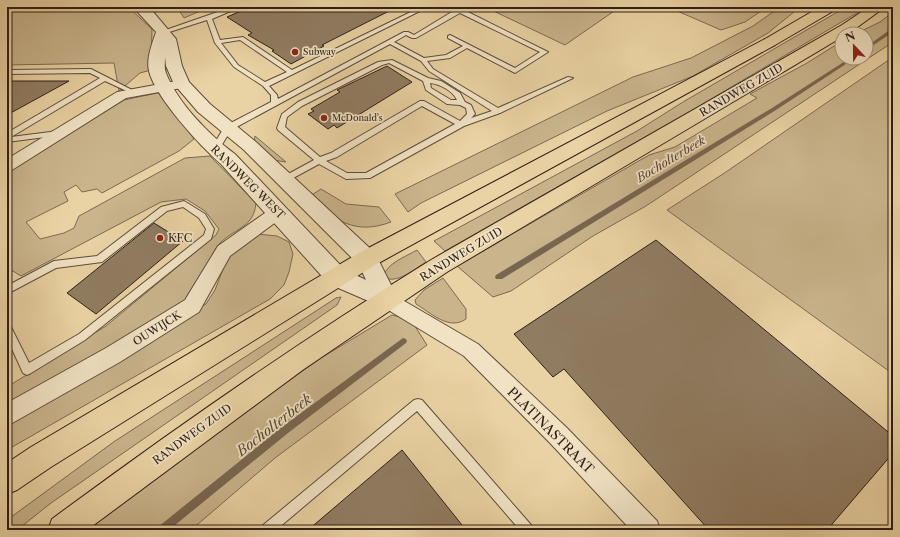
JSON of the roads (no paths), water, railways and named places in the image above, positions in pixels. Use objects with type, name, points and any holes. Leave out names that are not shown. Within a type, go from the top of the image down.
[{"type":"main road","points":[[7,480],[41,457],[367,259],[770,42],[830,7]]},
{"type":"main road","name":"RANDWEG ZUID","points":[[64,530],[215,416],[387,299],[439,266],[847,28],[878,7]]},
{"type":"street","points":[[140,7],[148,14],[169,39],[174,66],[182,84],[204,108],[250,146],[367,259],[387,299]]},
{"type":"street","name":"RANDWEG WEST","points":[[163,32],[158,55],[157,71],[164,86],[186,117],[215,149],[228,159],[337,278],[387,299],[450,337]]},
{"type":"street","points":[[7,166],[122,95],[164,86],[182,84]]},
{"type":"street","name":"OUWIJCK","points":[[7,415],[113,355],[192,306],[224,251],[244,235],[278,212]]},
{"type":"street","name":"PLATINASTRAAT","points":[[450,337],[471,350],[499,377],[559,436],[648,530]]},
{"type":"lane","points":[[163,32],[209,18],[237,7]]},
{"type":"lane","points":[[265,85],[425,7]]},
{"type":"lane","points":[[450,37],[515,71],[545,52],[453,7]]},
{"type":"lane","points":[[215,149],[228,128],[406,33],[414,36],[460,10]]},
{"type":"lane","points":[[209,18],[218,42],[236,66],[265,85],[274,95],[275,104]]},
{"type":"lane","points":[[218,42],[242,38],[291,72]]},
{"type":"lane","points":[[390,42],[423,60],[431,70],[498,111]]},
{"type":"lane","points":[[423,60],[448,57],[467,46]]},
{"type":"lane","points":[[462,103],[458,94],[439,82],[426,80],[390,61],[380,63],[300,104],[284,116],[281,128],[319,160],[346,176],[367,176],[461,124],[498,111],[570,78]]},
{"type":"lane","points":[[7,72],[91,71],[133,92]]},
{"type":"lane","points":[[7,136],[105,78]]},
{"type":"lane","points":[[426,80],[428,89],[449,102],[462,103],[469,107],[470,114],[461,124]]},
{"type":"lane","points":[[288,97],[300,104]]},
{"type":"lane","points":[[284,180],[302,167],[334,155],[422,103],[461,124]]},
{"type":"lane","points":[[7,140],[60,133]]},
{"type":"lane","points":[[7,290],[54,265],[99,259],[164,209],[184,204],[202,216],[210,229],[208,237],[82,337],[27,370],[7,328]]},
{"type":"lane","points":[[266,530],[418,404],[528,530]]},
{"type":"waterway","name":"Bocholterbeek","points":[[874,43],[893,30]]},
{"type":"waterway","name":"Bocholterbeek","points":[[499,277],[774,109],[841,66]]},
{"type":"waterway","name":"Bocholterbeek","points":[[161,530],[285,430],[403,341]]},
{"type":"place","name":"Subway","points":[[295,52]]},
{"type":"place","name":"McDonald's","points":[[324,118]]},
{"type":"place","name":"KFC","points":[[160,238]]}]
